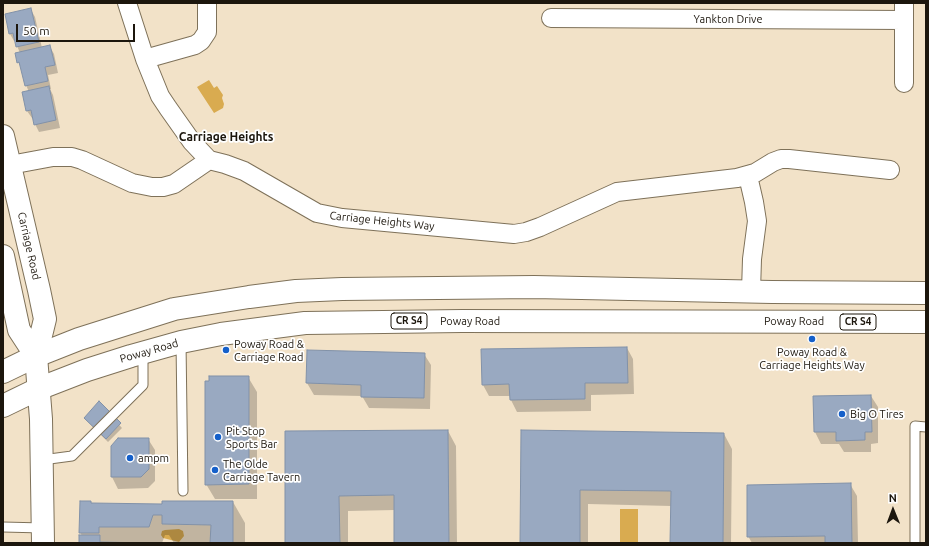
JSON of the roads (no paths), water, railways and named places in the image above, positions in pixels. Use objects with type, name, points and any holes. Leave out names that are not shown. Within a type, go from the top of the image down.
[{"type":"main road","name":"Carriage Road","points":[[3,136],[6,166],[40,290],[45,319],[36,356],[41,419],[43,535]]},
{"type":"main road","name":"Carriage Road","points":[[3,256],[9,311],[19,330],[36,356]]},
{"type":"main road","points":[[3,372],[36,356],[79,339],[174,309],[296,291],[342,289],[534,288],[926,293]]},
{"type":"main road","name":"Poway Road","points":[[3,406],[38,389],[87,370],[144,352],[181,342],[305,322],[926,322]]},
{"type":"street","points":[[6,166],[53,157],[72,157],[82,160],[132,183],[152,187],[163,187],[174,184],[209,160],[192,142],[168,108],[155,85],[145,59],[128,3]]},
{"type":"street","points":[[145,59],[201,42],[207,32],[207,3]]},
{"type":"street","points":[[904,12],[904,83]]},
{"type":"street","name":"Yankton Drive","points":[[551,18],[904,12]]},
{"type":"street","name":"Carriage Heights Way","points":[[209,160],[225,164],[244,172],[317,213],[342,218],[504,233],[526,232],[540,227],[617,192],[727,180],[748,176],[781,159],[890,170]]},
{"type":"street","points":[[748,176],[757,221],[752,259],[751,291]]},
{"type":"lane","points":[[181,342],[183,491]]},
{"type":"lane","points":[[42,460],[72,456],[142,385],[144,352]]},
{"type":"lane","points":[[915,543],[915,426],[926,427]]},
{"type":"lane","points":[[3,527],[43,535]]},
{"type":"place","name":"Poway Road & Carriage Heights Way","points":[[812,339]]},
{"type":"place","name":"Poway Road & Carriage Road","points":[[226,350]]},
{"type":"place","name":"Big O Tires","points":[[842,414]]},
{"type":"place","name":"Pit Stop Sports Bar","points":[[218,437]]},
{"type":"place","name":"ampm","points":[[130,458]]},
{"type":"place","name":"The Olde Carriage Tavern","points":[[215,470]]},
{"type":"district","name":"Carriage Heights","points":[[226,137]]}]
